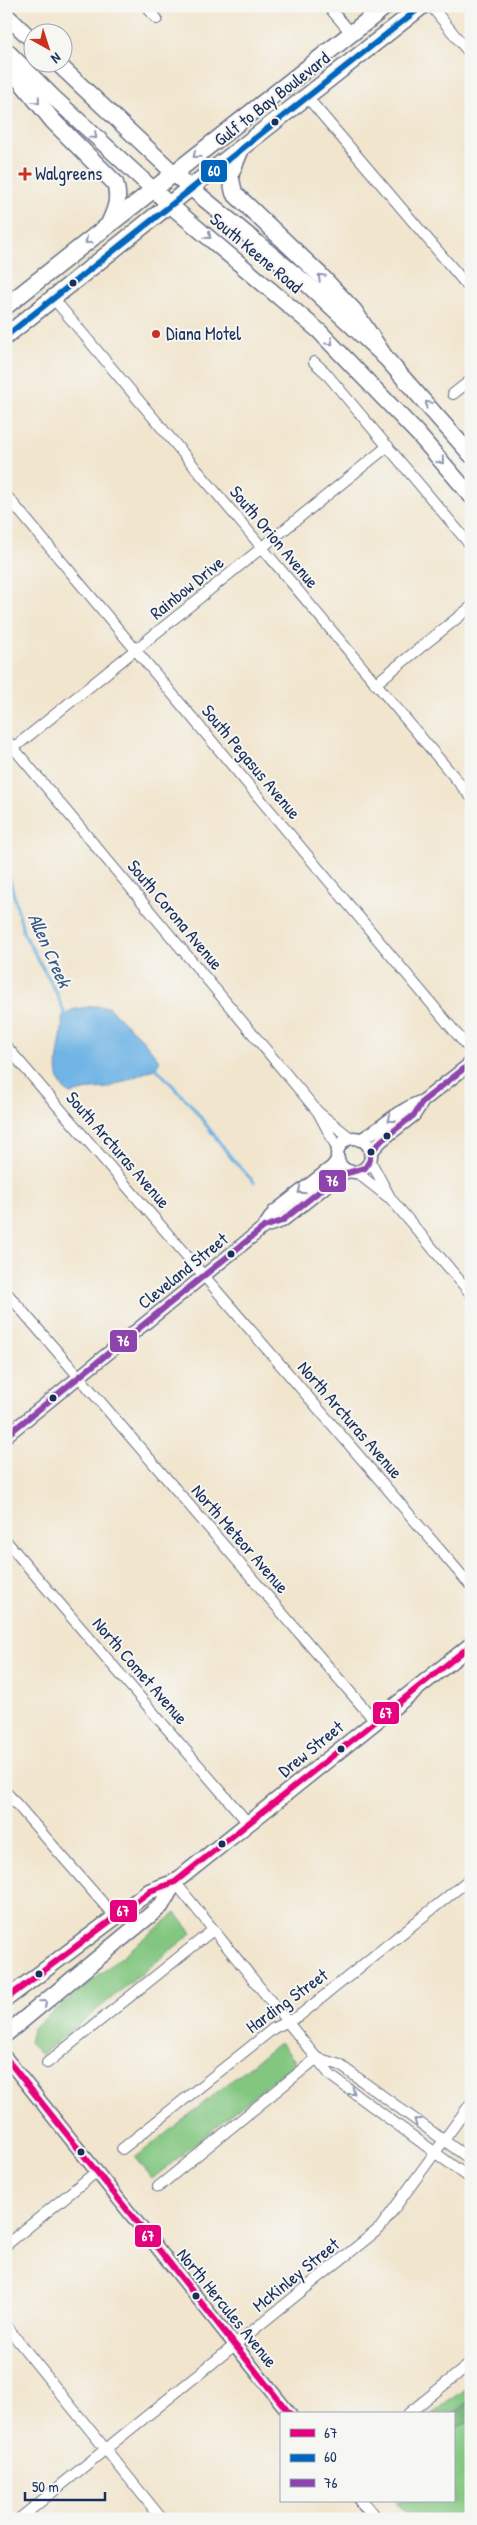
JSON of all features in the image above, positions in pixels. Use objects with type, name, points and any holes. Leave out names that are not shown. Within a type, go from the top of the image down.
[{"type":"main road","name":"Gulf to Bay Boulevard","points":[[6,306],[386,6]]},
{"type":"main road","name":"Gulf to Bay Boulevard","points":[[6,336],[190,188],[422,6]]},
{"type":"main road","points":[[6,14],[22,30]]},
{"type":"main road","name":"South Keene Road","points":[[6,50],[60,104],[170,205],[326,338],[418,434],[471,496]]},
{"type":"main road","points":[[6,62],[53,121],[115,183],[118,194],[117,204],[109,224]]},
{"type":"main road","name":"South Keene Road","points":[[67,72],[173,173],[307,284],[384,356],[471,454]]},
{"type":"main road","points":[[242,148],[230,175],[234,193],[320,275],[354,311],[384,356]]},
{"type":"main road","name":"Drew Street","points":[[6,1999],[150,1891],[175,1882],[471,1645]]},
{"type":"main road","name":"Drew Street","points":[[6,2034],[161,1906],[175,1882]]},
{"type":"street","points":[[146,6],[157,19]]},
{"type":"street","points":[[328,6],[351,33]]},
{"type":"street","points":[[431,6],[471,55]]},
{"type":"street","points":[[307,97],[471,290]]},
{"type":"street","name":"South Orion Avenue","points":[[53,298],[471,797]]},
{"type":"street","points":[[314,362],[325,372],[471,546]]},
{"type":"street","points":[[453,394],[471,380]]},
{"type":"street","name":"Rainbow Drive","points":[[10,751],[388,446]]},
{"type":"street","name":"South Pegasus Avenue","points":[[6,495],[471,1051]]},
{"type":"street","points":[[375,684],[471,607]]},
{"type":"street","name":"South Corona Avenue","points":[[6,739],[10,751],[318,1112],[356,1139]]},
{"type":"street","name":"South Arcturas Avenue","points":[[6,1046],[204,1275]]},
{"type":"street","points":[[352,1171],[365,1168],[370,1156],[382,1140],[414,1115],[423,1101],[471,1064]]},
{"type":"street","points":[[391,1199],[340,1164],[338,1154],[344,1142],[374,1132],[407,1106],[423,1101]]},
{"type":"street","name":"South Corona Avenue","points":[[318,1112],[338,1154]]},
{"type":"street","points":[[356,1139],[367,1145],[370,1156],[391,1199],[471,1294]]},
{"type":"street","name":"Cleveland Street","points":[[264,1228],[274,1212],[332,1166],[338,1154]]},
{"type":"street","name":"Cleveland Street","points":[[6,1436],[264,1228],[282,1220],[340,1175],[352,1171]]},
{"type":"street","name":"North Arcturas Avenue","points":[[204,1275],[471,1586]]},
{"type":"street","name":"North Meteor Avenue","points":[[6,1292],[375,1721]]},
{"type":"street","name":"North Comet Avenue","points":[[6,1541],[248,1823]]},
{"type":"street","points":[[6,1792],[116,1918]]},
{"type":"street","name":"Harding Street","points":[[122,2149],[274,2028],[299,2016],[471,1878]]},
{"type":"street","points":[[175,1882],[331,2076],[471,2179]]},
{"type":"street","points":[[47,2063],[213,1930]]},
{"type":"street","name":"North Hercules Avenue","points":[[6,2058],[288,2412]]},
{"type":"street","points":[[317,2058],[340,2065],[471,2160]]},
{"type":"street","points":[[158,2187],[317,2058]]},
{"type":"street","name":"McKinley Street","points":[[19,2519],[380,2228],[433,2152],[471,2103]]},
{"type":"street","points":[[6,2244],[96,2172]]},
{"type":"street","points":[[6,2326],[162,2519]]},
{"type":"street","points":[[410,2412],[471,2363]]},
{"type":"street","points":[[362,2502],[376,2519]]},
{"type":"green space","points":[[176,1913],[192,1933],[41,2055],[29,2042],[33,2028]]},
{"type":"green space","points":[[280,2042],[296,2062],[152,2179],[135,2158]]},
{"type":"green space","points":[[471,2384],[471,2398],[462,2406],[451,2412],[435,2412]]},
{"type":"green space","points":[[471,2398],[471,2421],[454,2429],[454,2413],[461,2409]]},
{"type":"green space","points":[[471,2421],[471,2519],[410,2519],[397,2502],[454,2502],[454,2429]]},
{"type":"water","points":[[93,1006],[108,1007],[142,1039],[160,1061],[156,1068],[108,1088],[70,1094],[63,1087],[57,1069],[62,1018],[72,1010]]},
{"type":"waterway","name":"Allen Creek","points":[[6,865],[24,934],[57,994],[65,1015]]},
{"type":"waterway","name":"Allen Creek","points":[[156,1068],[191,1105],[233,1160],[254,1182]]},
{"type":"transit line","name":"60","points":[[6,336],[422,6]]},
{"type":"transit line","name":"76","points":[[6,1436],[264,1227],[282,1221],[340,1175],[365,1168],[370,1160],[370,1153],[382,1140],[414,1115],[423,1101],[471,1063]]},
{"type":"transit line","name":"67","points":[[6,1999],[150,1891],[175,1882],[471,1645]]},
{"type":"transit line","name":"67","points":[[6,2058],[288,2412]]},
{"type":"place","name":"Walgreens","points":[[25,174]]},
{"type":"place","name":"Diana Motel","points":[[156,334]]}]
